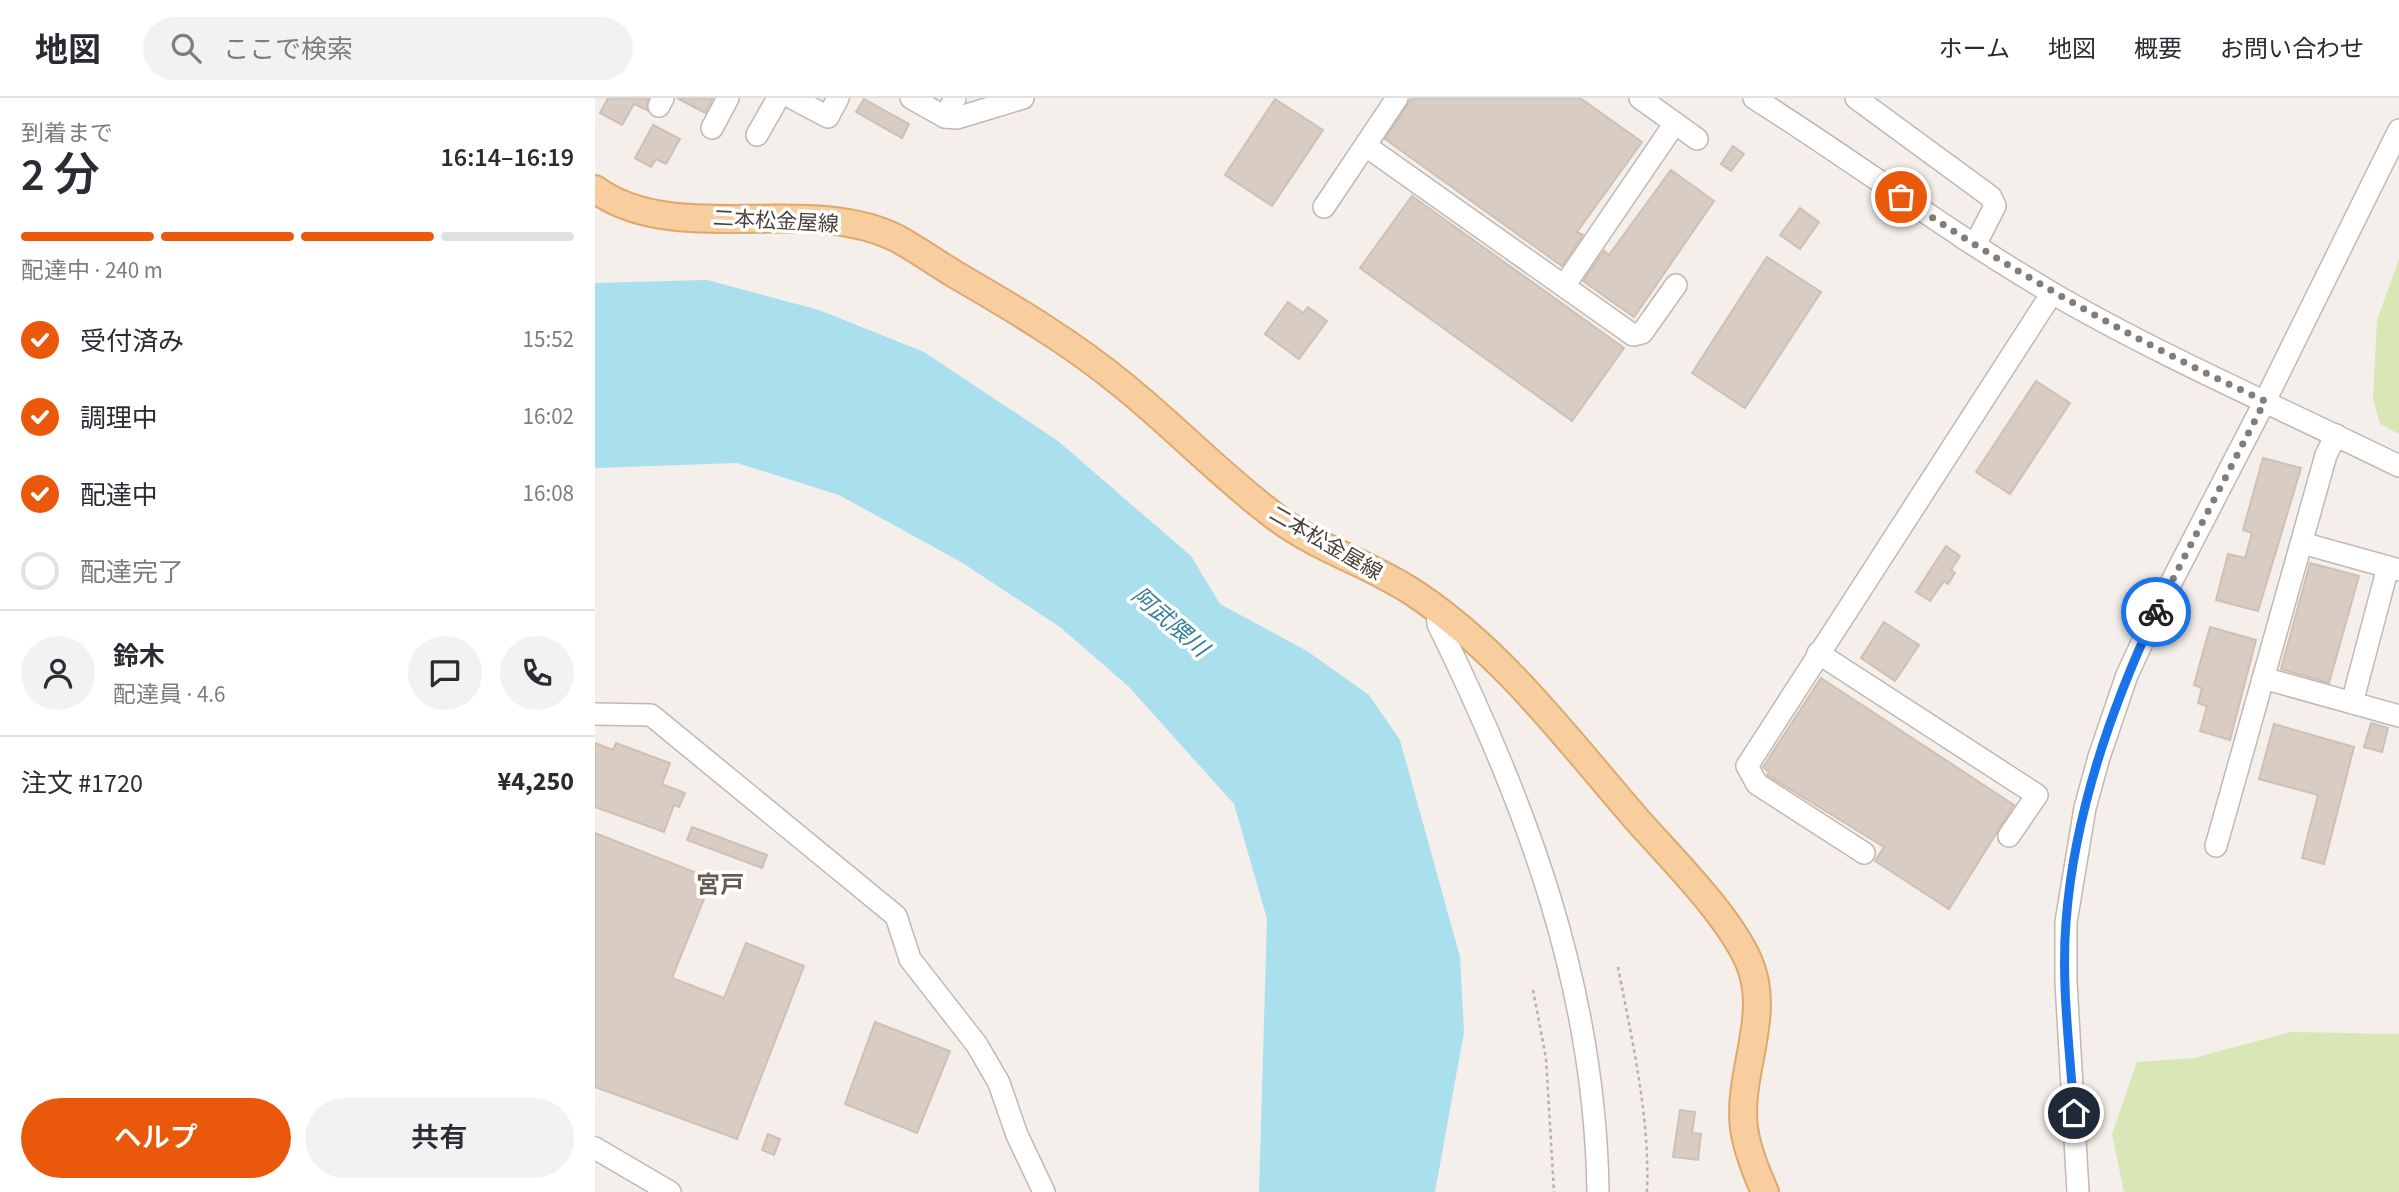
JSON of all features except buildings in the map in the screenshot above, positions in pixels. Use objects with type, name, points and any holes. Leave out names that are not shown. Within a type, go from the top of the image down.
[{"type":"main road","name":"二本松金屋線","points":[[595,189],[608,200],[628,207],[678,216],[820,220],[861,226],[897,238],[1025,315],[1120,382],[1280,520],[1416,594],[1489,652],[1681,869],[1738,941],[1751,966],[1757,999],[1756,1023],[1745,1086],[1744,1127],[1765,1192]]},
{"type":"street","points":[[712,128],[728,98]]},
{"type":"street","points":[[757,135],[778,98]]},
{"type":"street","points":[[792,98],[828,117],[838,98]]},
{"type":"street","points":[[911,98],[950,107],[957,118],[1023,98]]},
{"type":"street","points":[[1324,207],[1397,98]]},
{"type":"street","points":[[1640,98],[1697,139]]},
{"type":"street","points":[[1754,98],[2052,293],[2207,374],[2399,467]]},
{"type":"street","points":[[1856,98],[1991,197],[1995,206],[1975,244]]},
{"type":"street","points":[[1564,286],[1675,123]]},
{"type":"street","points":[[2078,1192],[2066,982],[2066,922],[2085,808],[2127,675],[2399,130]]},
{"type":"street","points":[[1366,146],[1633,335],[1642,332],[1676,285]]},
{"type":"street","points":[[1864,853],[1757,784],[1748,774],[1747,766],[2052,293]]},
{"type":"street","points":[[2216,846],[2326,454],[2336,435]]},
{"type":"street","points":[[2302,543],[2393,569],[2352,703]]},
{"type":"street","points":[[1437,611],[1438,624],[1517,795],[1559,926],[1584,1032],[1593,1095],[1598,1192]]},
{"type":"street","points":[[1818,653],[2037,795],[2009,836]]},
{"type":"street","points":[[2263,678],[2399,716]]},
{"type":"street","points":[[595,714],[651,715],[896,916],[910,959],[977,1045],[999,1083],[1017,1135],[1044,1192]]},
{"type":"street","points":[[595,1148],[660,1190]]},
{"type":"path","points":[[1618,967],[1640,1084],[1648,1165],[1647,1192]]},
{"type":"path","points":[[1533,990],[1546,1058],[1555,1192]]},
{"type":"green space","points":[[2399,259],[2399,434],[2380,424],[2373,399],[2377,320]]},
{"type":"green space","points":[[2291,1032],[2399,1034],[2399,1192],[2124,1192],[2112,1134],[2137,1062],[2194,1058]]},
{"type":"water","name":"阿武隈川","points":[[707,280],[819,310],[924,352],[1058,441],[1191,556],[1220,604],[1307,651],[1369,695],[1400,740],[1460,957],[1464,1032],[1435,1192],[1259,1192],[1267,919],[1234,804],[1129,687],[1060,627],[961,562],[839,495],[737,463],[595,468],[595,283]]},
{"type":"way so far","points":[[1901,197],[2052,293],[2207,374],[2265,401],[2156,612]]},
{"type":"district","name":"宮戸","points":[[720,885]]},
{"type":"route","points":[[2074,1113],[2066,982],[2066,922],[2075,861],[2085,808],[2111,717],[2156,612]]}]
